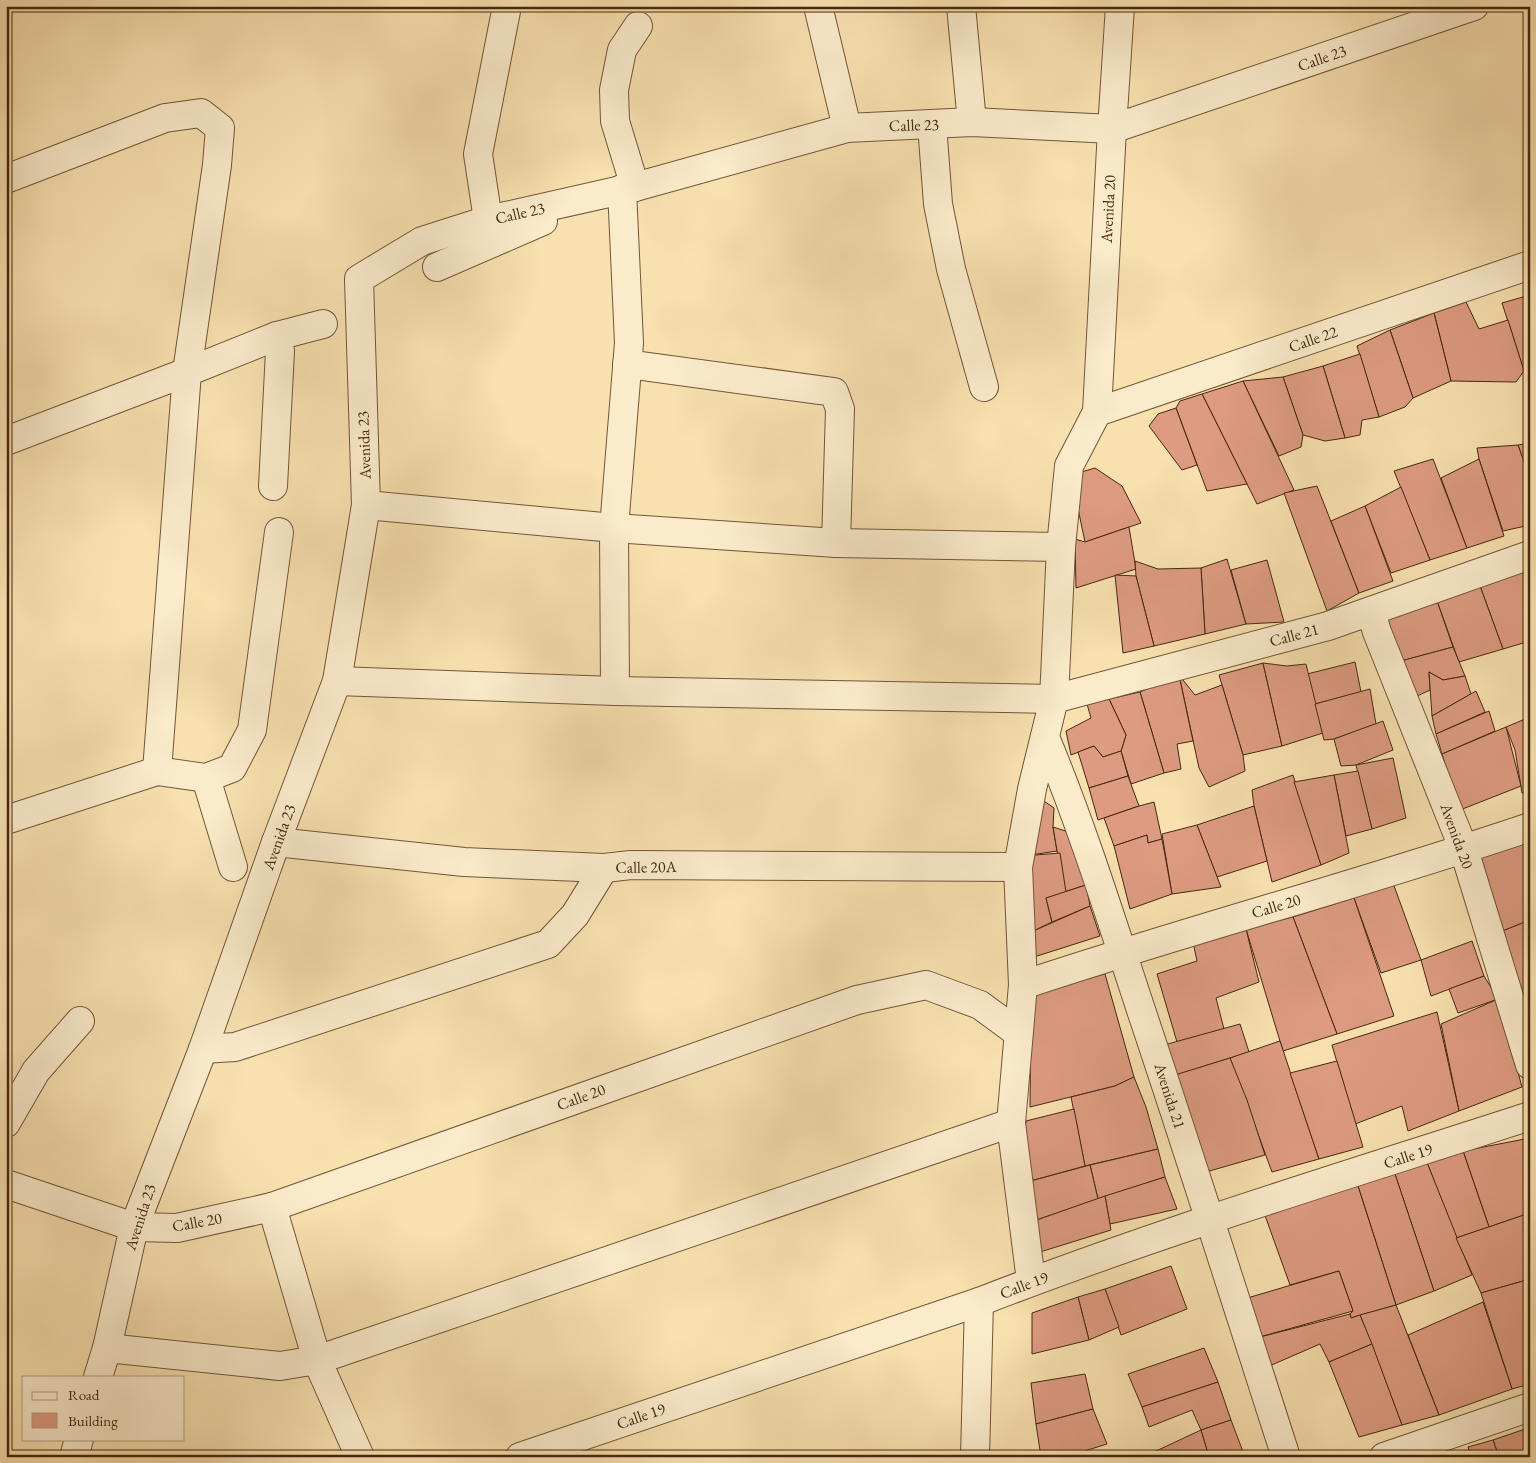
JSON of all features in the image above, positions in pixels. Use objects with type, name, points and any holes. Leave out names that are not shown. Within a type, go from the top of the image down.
[{"type":"street","points":[[488,220],[478,154],[507,6]]},
{"type":"street","points":[[818,6],[847,128]]},
{"type":"street","points":[[961,6],[972,122]]},
{"type":"street","name":"Avenida 20","points":[[1097,412],[1120,6]]},
{"type":"street","name":"Calle 23","points":[[359,279],[422,240],[488,220],[629,188],[847,128],[972,122],[1112,129],[1474,6]]},
{"type":"street","points":[[615,691],[614,528],[628,343],[629,188],[615,121],[614,90],[622,50],[638,26]]},
{"type":"street","points":[[6,179],[165,118],[201,113],[220,128],[217,165],[187,372],[157,771]]},
{"type":"street","points":[[932,125],[938,204],[951,269],[984,387]]},
{"type":"street","points":[[437,267],[574,208],[591,196]]},
{"type":"street","name":"Calle 22","points":[[1097,412],[1530,266]]},
{"type":"street","name":"Avenida 23","points":[[98,1376],[107,1348],[134,1227],[203,1050],[276,842],[337,681],[366,505],[359,279]]},
{"type":"street","points":[[6,441],[277,336],[323,324]]},
{"type":"street","points":[[273,486],[280,351],[277,336]]},
{"type":"street","points":[[627,364],[834,392],[840,409],[836,543]]},
{"type":"street","points":[[1031,1282],[1011,1123],[1023,985],[1018,867],[1032,790],[1054,699],[1061,546],[1069,466],[1097,412]]},
{"type":"street","points":[[366,505],[614,528],[836,543],[1061,546]]},
{"type":"street","points":[[6,820],[157,771],[206,778],[232,768],[252,730],[279,532]]},
{"type":"street","name":"Calle 21","points":[[337,681],[615,691],[1054,699],[1328,626],[1530,555]]},
{"type":"street","name":"Avenida 20","points":[[1371,612],[1377,632],[1464,850],[1530,1065]]},
{"type":"street","name":"Avenida 21","points":[[1045,737],[1068,793],[1122,952],[1286,1457]]},
{"type":"street","points":[[206,778],[233,867]]},
{"type":"street","name":"Calle 20","points":[[1023,985],[1122,952],[1464,850],[1530,827]]},
{"type":"street","name":"Calle 20A","points":[[276,842],[464,862],[604,868],[631,865],[1018,867]]},
{"type":"street","points":[[203,1050],[235,1047],[548,944],[575,915],[604,868]]},
{"type":"street","name":"Calle 20","points":[[6,1184],[134,1227],[177,1228],[272,1207],[857,1000],[926,985],[980,1005],[1018,1033]]},
{"type":"street","points":[[6,1123],[36,1071],[80,1021]]},
{"type":"street","name":"Calle 19","points":[[520,1457],[979,1302],[1209,1219],[1530,1116]]},
{"type":"street","points":[[107,1348],[280,1366],[317,1360],[1011,1123]]},
{"type":"street","points":[[272,1207],[317,1360],[360,1457]]},
{"type":"street","points":[[975,1457],[979,1302]]},
{"type":"street","points":[[1384,1457],[1530,1406]]},
{"type":"street","points":[[74,1457],[79,1440]]},
{"type":"building","points":[[1530,295],[1530,374],[1524,371],[1502,303]]},
{"type":"building","points":[[1466,302],[1479,329],[1508,320],[1524,371],[1516,382],[1451,381],[1434,313]]},
{"type":"building","points":[[1434,313],[1451,381],[1413,398],[1390,330]]},
{"type":"building","points":[[1390,330],[1413,398],[1405,407],[1379,417],[1357,346]]},
{"type":"building","points":[[1360,354],[1379,417],[1362,420],[1360,435],[1345,438],[1323,366]]},
{"type":"building","points":[[1323,366],[1345,438],[1325,441],[1303,435],[1283,377]]},
{"type":"building","points":[[1283,377],[1303,435],[1301,447],[1279,456],[1243,381]]},
{"type":"building","points":[[1243,381],[1294,490],[1257,504],[1202,394]]},
{"type":"building","points":[[1202,394],[1247,484],[1207,491],[1176,408],[1180,401]]},
{"type":"building","points":[[1176,408],[1197,465],[1182,470],[1149,426],[1158,414]]},
{"type":"building","points":[[1530,443],[1530,479],[1518,445]]},
{"type":"building","points":[[1518,445],[1530,479],[1530,525],[1503,531],[1477,448]]},
{"type":"building","points":[[1433,459],[1467,548],[1430,560],[1394,471]]},
{"type":"building","points":[[1479,459],[1504,536],[1467,548],[1441,478]]},
{"type":"building","points":[[1095,468],[1122,486],[1141,523],[1085,542],[1071,475]]},
{"type":"building","points":[[1317,486],[1359,593],[1327,611],[1284,493]]},
{"type":"building","points":[[1401,487],[1430,560],[1391,573],[1365,506]]},
{"type":"building","points":[[1365,506],[1393,581],[1359,593],[1331,521]]},
{"type":"building","points":[[1129,527],[1136,569],[1076,588],[1075,539],[1085,542]]},
{"type":"building","points":[[1227,559],[1246,624],[1205,634],[1201,568]]},
{"type":"building","points":[[1267,560],[1284,622],[1246,624],[1231,570]]},
{"type":"building","points":[[1135,561],[1158,569],[1201,568],[1205,634],[1154,646],[1136,576]]},
{"type":"building","points":[[1526,568],[1530,581],[1530,641],[1503,649],[1480,586]]},
{"type":"building","points":[[1115,575],[1136,576],[1154,646],[1123,653]]},
{"type":"building","points":[[1480,586],[1503,649],[1459,662],[1437,601]]},
{"type":"building","points":[[1437,601],[1453,647],[1401,661],[1383,617]]},
{"type":"building","points":[[1453,647],[1465,676],[1443,680],[1429,672],[1430,690],[1413,698],[1401,661]]},
{"type":"building","points":[[1355,662],[1361,692],[1315,704],[1307,674]]},
{"type":"building","points":[[1263,663],[1282,746],[1243,755],[1219,675]]},
{"type":"building","points":[[1263,663],[1287,666],[1306,664],[1323,733],[1282,746]]},
{"type":"building","points":[[1429,672],[1443,680],[1465,676],[1471,694],[1432,716]]},
{"type":"building","points":[[1179,675],[1195,695],[1222,685],[1243,755],[1245,771],[1209,787],[1199,768]]},
{"type":"building","points":[[1179,675],[1193,741],[1177,744],[1181,769],[1164,773],[1140,692]]},
{"type":"building","points":[[1370,689],[1376,724],[1334,739],[1324,740],[1315,704]]},
{"type":"building","points":[[1476,691],[1485,712],[1436,734],[1432,716]]},
{"type":"building","points":[[1140,692],[1164,773],[1131,784],[1121,751],[1126,735],[1109,699]]},
{"type":"building","points":[[1109,699],[1126,735],[1121,751],[1103,757],[1094,746],[1071,755],[1066,731],[1091,718],[1087,704]]},
{"type":"building","points":[[1489,711],[1495,731],[1442,754],[1436,734]]},
{"type":"building","points":[[1530,717],[1530,791],[1522,793],[1515,750],[1506,727]]},
{"type":"building","points":[[1383,721],[1393,750],[1356,765],[1341,766],[1334,739]]},
{"type":"building","points":[[1506,727],[1521,786],[1460,810],[1442,754]]},
{"type":"building","points":[[1094,746],[1103,757],[1121,751],[1128,776],[1089,788],[1078,752]]},
{"type":"building","points":[[1393,758],[1406,818],[1372,829],[1356,765]]},
{"type":"building","points":[[1358,771],[1372,829],[1346,836],[1334,775]]},
{"type":"building","points":[[1293,775],[1321,865],[1272,882],[1252,790]]},
{"type":"building","points":[[1334,775],[1349,853],[1321,865],[1294,782]]},
{"type":"building","points":[[1128,776],[1139,806],[1098,820],[1089,788]]},
{"type":"building","points":[[1035,795],[1054,808],[1053,827],[1057,851],[1024,856]]},
{"type":"building","points":[[1154,802],[1162,839],[1148,843],[1147,835],[1114,846],[1104,818]]},
{"type":"building","points":[[1254,806],[1267,861],[1217,877],[1197,825]]},
{"type":"building","points":[[1197,825],[1221,887],[1172,894],[1162,834]]},
{"type":"building","points":[[1053,827],[1075,834],[1086,885],[1064,892]]},
{"type":"building","points":[[1147,835],[1148,843],[1162,839],[1172,894],[1130,909],[1114,846]]},
{"type":"building","points":[[1530,839],[1530,920],[1495,934],[1475,856]]},
{"type":"building","points":[[1060,853],[1066,892],[1046,898],[1052,922],[1031,932],[1024,856]]},
{"type":"building","points":[[1393,883],[1421,960],[1381,973],[1354,898]]},
{"type":"building","points":[[1086,885],[1090,906],[1052,922],[1046,898]]},
{"type":"building","points":[[1354,898],[1394,1016],[1337,1034],[1293,917]]},
{"type":"building","points":[[1090,906],[1100,936],[1034,957],[1031,932]]},
{"type":"building","points":[[1293,917],[1337,1034],[1283,1051],[1246,929]]},
{"type":"building","points":[[1530,920],[1530,1012],[1525,1013],[1495,934]]},
{"type":"building","points":[[1246,929],[1259,982],[1216,998],[1224,1029],[1177,1042],[1157,974],[1197,961],[1193,942]]},
{"type":"building","points":[[1472,941],[1484,976],[1431,996],[1421,960]]},
{"type":"building","points":[[1105,974],[1134,1077],[1115,1086],[1030,1107],[1031,994]]},
{"type":"building","points":[[1484,976],[1498,999],[1458,1013],[1449,989]]},
{"type":"building","points":[[1498,999],[1522,1087],[1459,1111],[1441,1024]]},
{"type":"building","points":[[1437,1012],[1459,1111],[1408,1131],[1402,1106],[1355,1124],[1332,1045]]},
{"type":"building","points":[[1240,1024],[1249,1052],[1173,1076],[1164,1045]]},
{"type":"building","points":[[1280,1041],[1319,1159],[1272,1172],[1230,1058]]},
{"type":"building","points":[[1230,1058],[1247,1100],[1265,1155],[1206,1172],[1175,1075]]},
{"type":"building","points":[[1337,1061],[1363,1147],[1319,1159],[1290,1073]]},
{"type":"building","points":[[1134,1077],[1146,1107],[1158,1149],[1085,1166],[1071,1097],[1115,1086]]},
{"type":"building","points":[[1074,1109],[1085,1166],[1027,1182],[1023,1144],[1026,1121]]},
{"type":"building","points":[[1530,1138],[1530,1213],[1489,1227],[1463,1151]]},
{"type":"building","points":[[1158,1149],[1165,1177],[1098,1199],[1090,1165]]},
{"type":"building","points":[[1463,1151],[1489,1227],[1456,1238],[1426,1160]]},
{"type":"building","points":[[1426,1160],[1472,1275],[1434,1291],[1393,1168]]},
{"type":"building","points":[[1090,1165],[1098,1199],[1031,1222],[1027,1182]]},
{"type":"building","points":[[1393,1168],[1434,1291],[1396,1305],[1358,1186]]},
{"type":"building","points":[[1165,1177],[1177,1209],[1110,1224],[1105,1196]]},
{"type":"building","points":[[1358,1186],[1396,1305],[1351,1318],[1350,1314],[1353,1311],[1339,1271],[1290,1285],[1263,1210]]},
{"type":"building","points":[[1105,1196],[1111,1230],[1040,1252],[1031,1222]]},
{"type":"building","points":[[1530,1213],[1530,1279],[1481,1293],[1456,1238]]},
{"type":"building","points":[[1171,1266],[1187,1309],[1121,1335],[1105,1289]]},
{"type":"building","points":[[1339,1271],[1353,1311],[1256,1338],[1244,1299]]},
{"type":"building","points":[[1530,1279],[1530,1384],[1512,1389],[1481,1293]]},
{"type":"building","points":[[1105,1289],[1119,1327],[1089,1340],[1078,1297]]},
{"type":"building","points":[[1078,1297],[1089,1340],[1032,1354],[1032,1313]]},
{"type":"building","points":[[1483,1302],[1512,1389],[1439,1415],[1408,1335]]},
{"type":"building","points":[[1396,1305],[1439,1415],[1402,1425],[1360,1315]]},
{"type":"building","points":[[1350,1314],[1351,1318],[1360,1315],[1372,1344],[1329,1362],[1320,1344],[1267,1367],[1256,1338]]},
{"type":"building","points":[[1372,1344],[1402,1425],[1359,1437],[1329,1362]]},
{"type":"building","points":[[1204,1348],[1218,1382],[1142,1407],[1128,1374]]},
{"type":"building","points":[[1085,1374],[1093,1409],[1036,1424],[1031,1383]]},
{"type":"building","points":[[1218,1382],[1231,1420],[1201,1430],[1192,1410],[1149,1427],[1142,1407]]},
{"type":"building","points":[[1093,1409],[1107,1444],[1065,1457],[1041,1457],[1036,1424]]},
{"type":"building","points":[[1231,1420],[1245,1457],[1209,1457],[1201,1430]]},
{"type":"building","points":[[1525,1429],[1530,1441],[1530,1457],[1499,1457],[1493,1440]]},
{"type":"building","points":[[1201,1430],[1209,1457],[1158,1457],[1156,1451]]},
{"type":"building","points":[[1493,1440],[1499,1457],[1471,1457],[1468,1447]]},
{"type":"building","points":[[1156,1451],[1158,1457],[1141,1457]]}]
